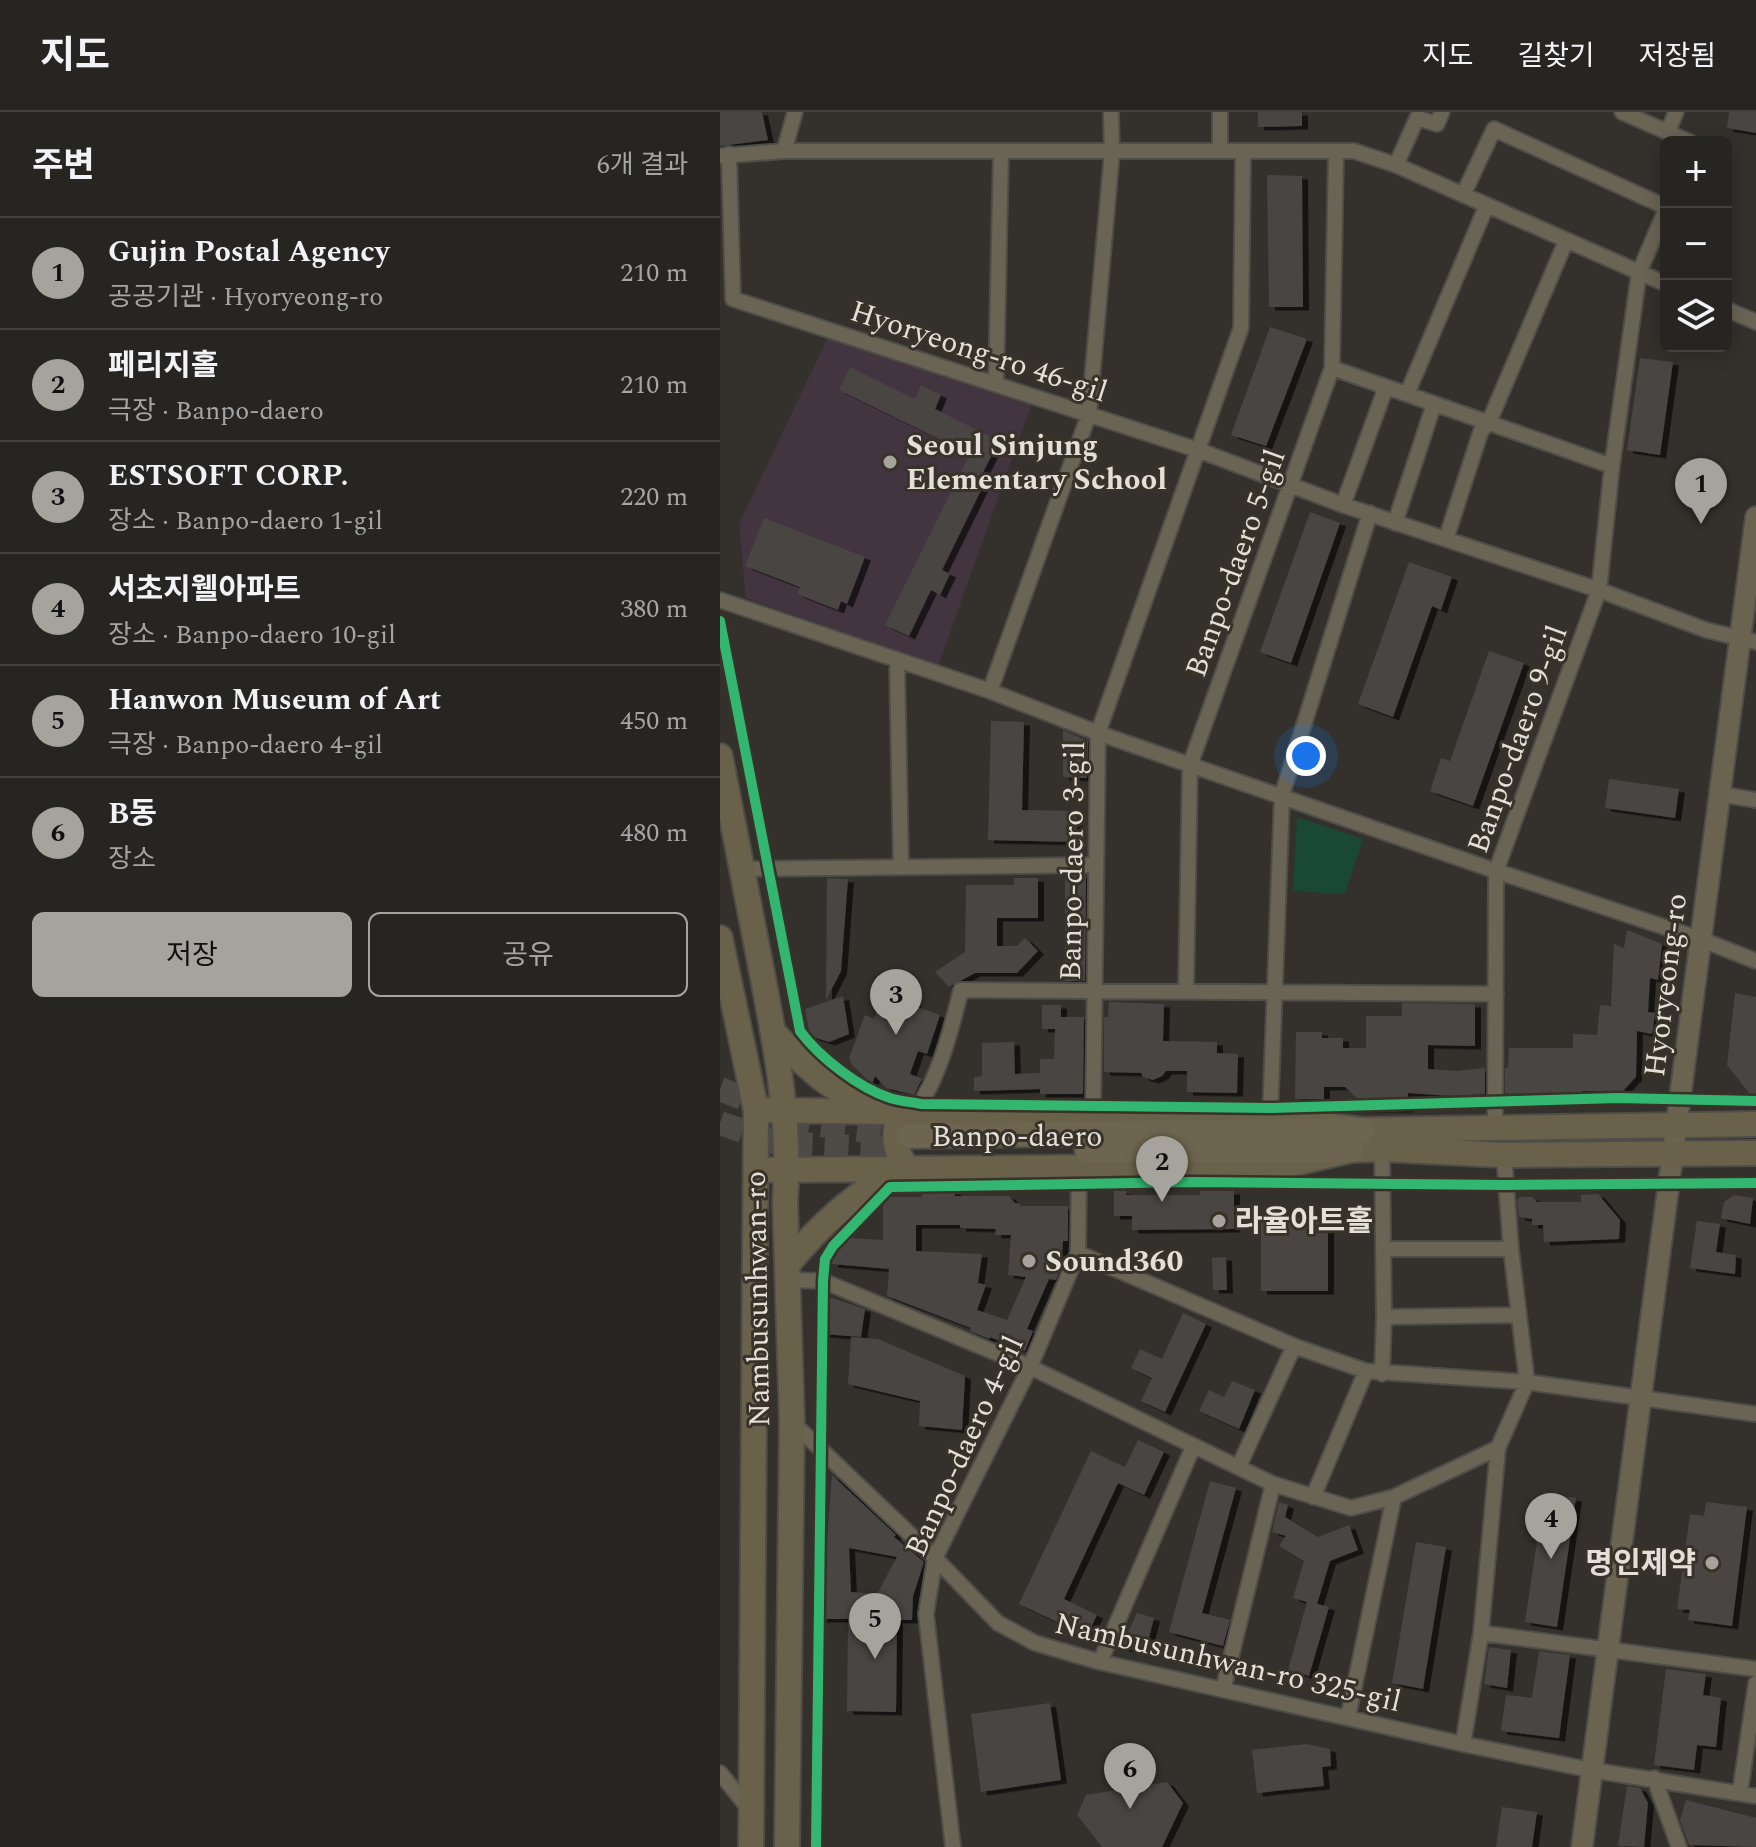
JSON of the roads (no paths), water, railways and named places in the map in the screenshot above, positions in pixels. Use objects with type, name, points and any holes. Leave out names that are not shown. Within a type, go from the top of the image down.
[{"type":"highway","points":[[907,1148],[1356,1140]]},
{"type":"main road","name":"Hyoryeong-ro","points":[[1582,1847],[1719,794],[1748,641],[1756,517]]},
{"type":"main road","name":"Nambusunhwan-ro","points":[[720,756],[773,1032],[785,1111],[792,1422],[787,1847]]},
{"type":"main road","name":"Nambusunhwan-ro","points":[[720,938],[756,1110],[751,1847]]},
{"type":"main road","points":[[773,1032],[794,1056],[818,1076],[871,1105],[907,1148],[823,1224],[788,1272]]},
{"type":"main road","name":"Banpo-daero","points":[[756,1110],[785,1111],[907,1148],[1079,1168],[1283,1166],[1356,1140],[1495,1129],[1756,1124]]},
{"type":"main road","name":"Banpo-daero","points":[[756,1170],[787,1170],[1093,1115],[1270,1118],[1382,1149],[1504,1155],[1756,1153]]},
{"type":"street","points":[[784,151],[795,112]]},
{"type":"street","points":[[990,691],[1089,414],[1112,152],[1111,112]]},
{"type":"street","points":[[1220,112],[1220,150]]},
{"type":"street","points":[[1396,165],[1417,118],[1437,124],[1442,112]]},
{"type":"street","points":[[1622,112],[1677,136]]},
{"type":"street","points":[[1668,132],[1676,112]]},
{"type":"street","points":[[1463,195],[1494,129],[1660,205]]},
{"type":"street","points":[[724,155],[784,151],[1354,151],[1396,165],[1660,282]]},
{"type":"street","points":[[996,384],[1001,152]]},
{"type":"street","name":"Banpo-daero 3-gil","points":[[1093,1115],[1098,733],[1241,328],[1243,152]]},
{"type":"street","name":"Banpo-daero 5-gil","points":[[1186,992],[1190,765],[1332,368],[1336,153]]},
{"type":"street","name":"Hyoryeong-ro 46-gil","points":[[724,155],[733,299],[1198,450],[1343,505],[1599,590],[1706,630],[1748,641]]},
{"type":"street","points":[[1407,394],[1486,207]]},
{"type":"street","name":"Banpo-daero 9-gil","points":[[1495,1129],[1496,871],[1599,590],[1612,466],[1639,273],[1660,222]]},
{"type":"street","points":[[1446,539],[1481,431],[1489,422],[1566,241]]},
{"type":"street","points":[[1732,312],[1756,322]]},
{"type":"street","points":[[1332,368],[1612,466]]},
{"type":"street","points":[[1343,505],[1386,387]]},
{"type":"street","points":[[1395,523],[1434,404]]},
{"type":"street","points":[[1270,1118],[1282,795],[1370,513]]},
{"type":"street","points":[[720,600],[990,691],[1098,733],[1700,939],[1756,961]]},
{"type":"street","points":[[897,661],[901,867]]},
{"type":"street","points":[[1719,794],[1756,800]]},
{"type":"street","points":[[743,869],[1096,865]]},
{"type":"street","points":[[907,1148],[955,1016],[961,990],[1496,994]]},
{"type":"street","points":[[1382,1149],[1382,1374]]},
{"type":"street","points":[[1463,1744],[1481,1633],[1498,1448],[1527,1382],[1511,1249],[1504,1155]]},
{"type":"street","name":"Banpo-daero 4-gil","points":[[953,1847],[926,1614],[935,1558],[1030,1367],[1078,1253],[1079,1168]]},
{"type":"street","points":[[1383,1249],[1511,1249]]},
{"type":"street","points":[[1078,1253],[1294,1346],[1366,1371],[1527,1382],[1756,1414]]},
{"type":"street","points":[[788,1272],[823,1281],[1030,1367],[1273,1484],[1351,1508],[1394,1497],[1498,1448]]},
{"type":"street","points":[[1384,1317],[1519,1315]]},
{"type":"street","points":[[1239,1466],[1294,1346]]},
{"type":"street","points":[[1313,1497],[1366,1371]]},
{"type":"street","name":"Nambusunhwan-ro 325-gil","points":[[792,1422],[935,1558],[998,1623],[1035,1643],[1100,1662],[1463,1744],[1591,1770],[1756,1796]]},
{"type":"street","points":[[1100,1662],[1193,1447]]},
{"type":"street","points":[[1223,1690],[1273,1484]]},
{"type":"street","points":[[1348,1717],[1394,1497]]},
{"type":"street","points":[[1481,1633],[1756,1669]]},
{"type":"street","points":[[1740,1792],[1756,1683]]},
{"type":"street","points":[[720,1773],[751,1812]]},
{"type":"street","points":[[1654,1778],[1679,1847]]},
{"type":"tunnel","points":[[720,1089],[805,1123],[908,1136]]},
{"type":"tunnel","points":[[720,1123],[777,1143],[894,1149]]},
{"type":"place","name":"Seoul Sinjung Elementary School","points":[[890,462]]},
{"type":"place","name":"Gujin Postal Agency","points":[[1701,524]]},
{"type":"place","name":"ESTSOFT CORP.","points":[[896,1035]]},
{"type":"place","name":"페리지홀","points":[[1162,1202]]},
{"type":"place","name":"라율아트홀","points":[[1219,1221]]},
{"type":"place","name":"Sound360","points":[[1029,1261]]},
{"type":"place","name":"서초지웰아파트","points":[[1551,1559]]},
{"type":"place","name":"명인제약","points":[[1712,1563]]},
{"type":"place","name":"Hanwon Museum of Art","points":[[875,1659]]},
{"type":"place","name":"B동","points":[[1130,1809]]}]
